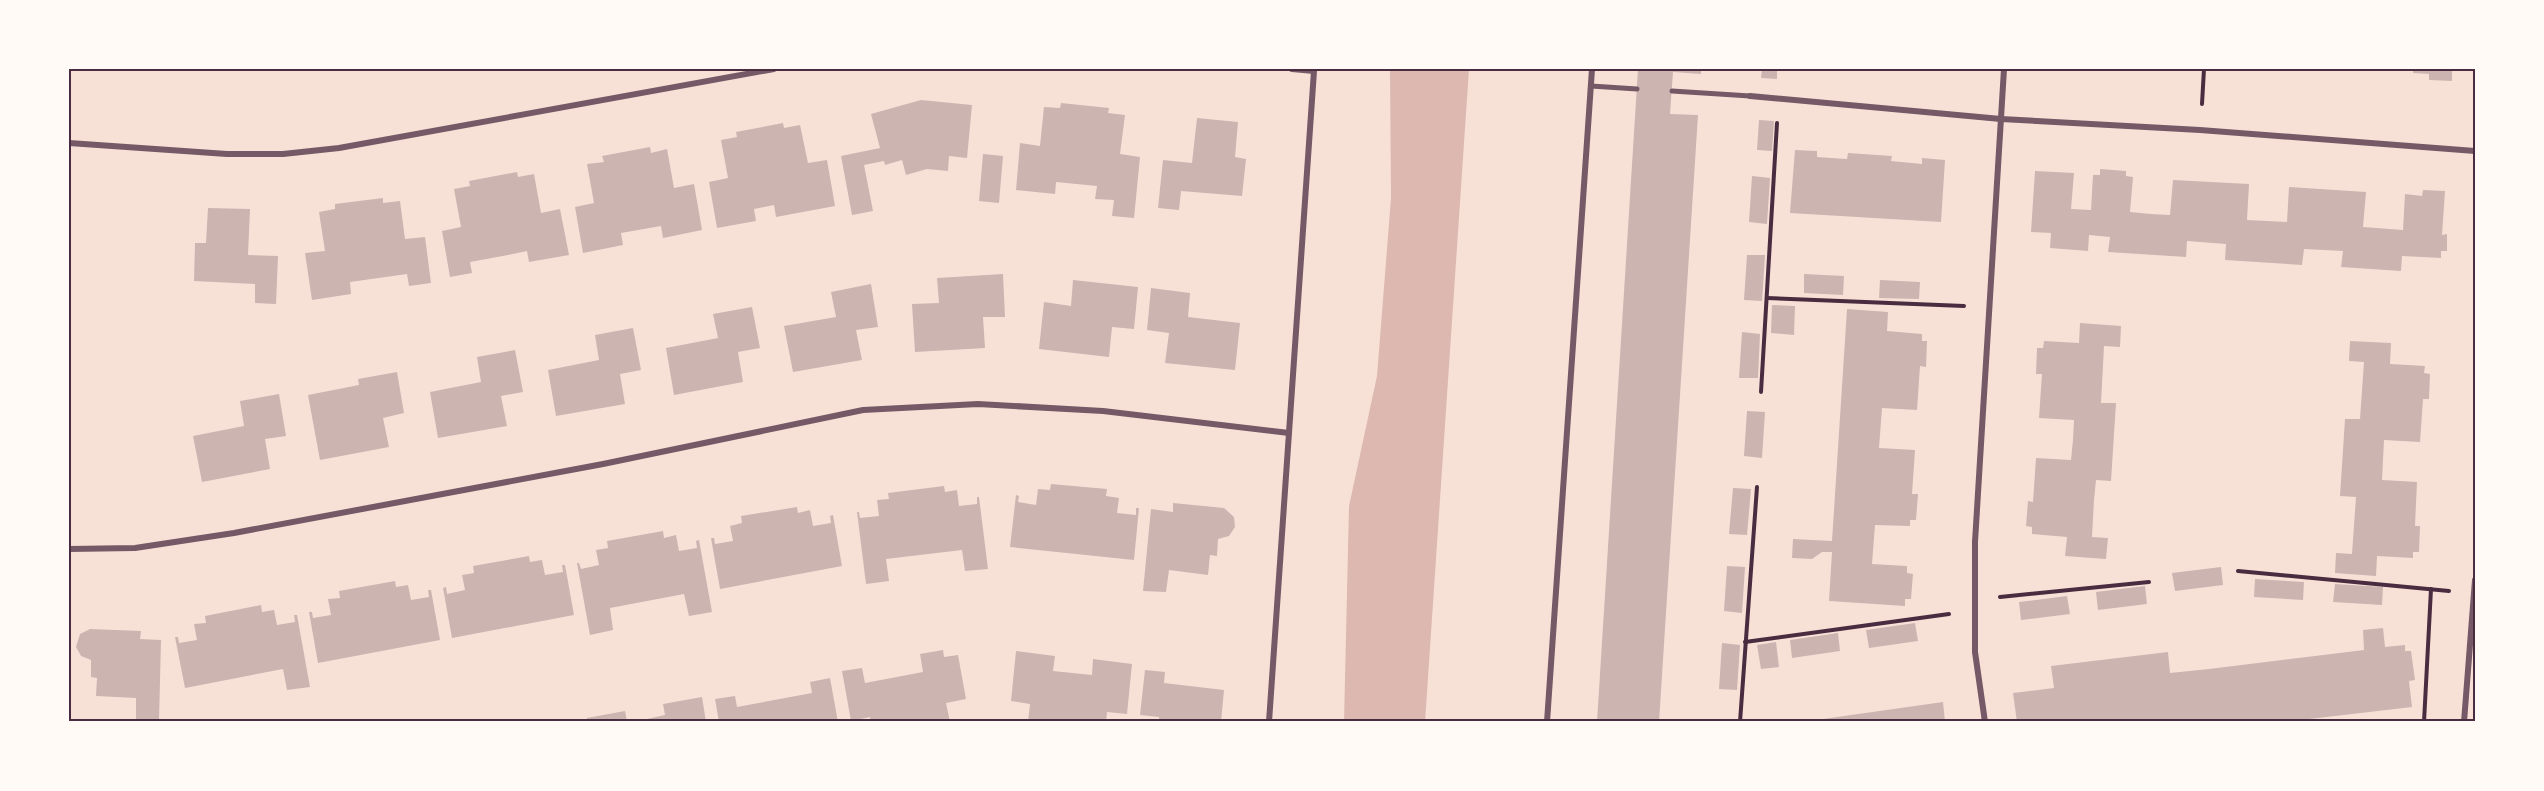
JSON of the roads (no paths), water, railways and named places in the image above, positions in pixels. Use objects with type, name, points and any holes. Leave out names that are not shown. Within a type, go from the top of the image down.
[{"type":"street","points":[[69,143],[227,154],[283,154],[339,148],[774,69]]},
{"type":"street","points":[[1269,722],[1314,71],[1292,69]]},
{"type":"street","points":[[1547,722],[1592,69]]},
{"type":"street","points":[[1985,722],[1975,652],[1975,542],[2004,69]]},
{"type":"street","points":[[1591,86],[1637,89]]},
{"type":"street","points":[[1672,91],[1779,98],[2001,119],[2200,130],[2475,151]]},
{"type":"street","points":[[69,549],[135,548],[234,533],[603,464],[863,410],[978,404],[1000,405],[1103,411],[1289,433]]},
{"type":"street","points":[[2464,722],[2475,580]]}]
